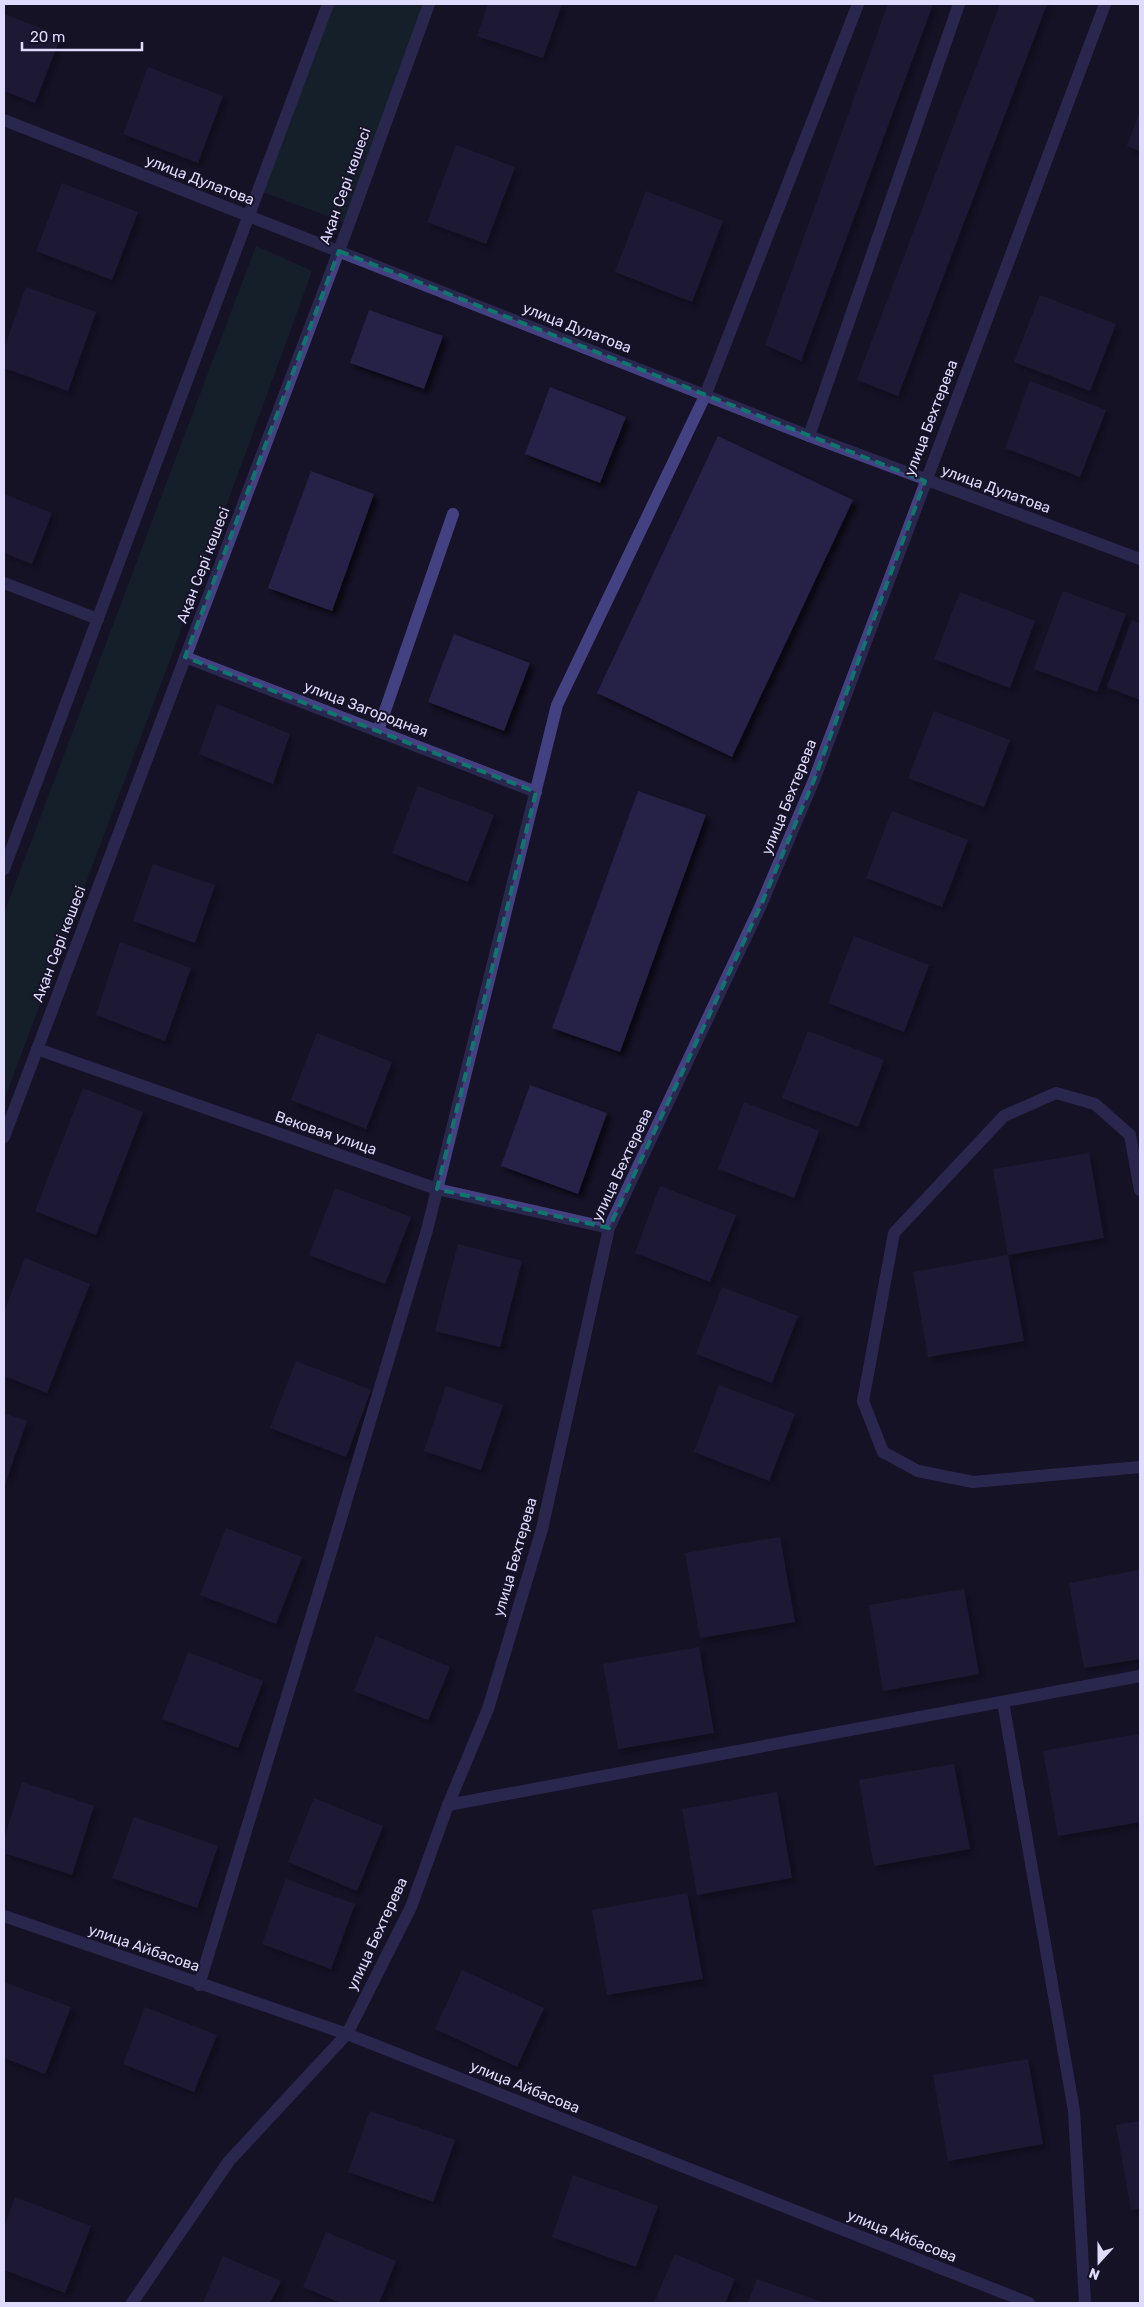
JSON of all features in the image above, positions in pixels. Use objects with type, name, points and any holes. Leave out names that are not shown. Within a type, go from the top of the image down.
[{"type":"street","points":[[4,869],[328,4]]},
{"type":"street","name":"Ақан Сері көшесі","points":[[4,1137],[338,251],[429,4]]},
{"type":"street","points":[[199,1984],[330,1556],[427,1230],[557,705],[705,396],[858,4]]},
{"type":"street","points":[[810,436],[959,4]]},
{"type":"street","name":"улица Бехтерева","points":[[132,2303],[229,2161],[347,2034],[411,1907],[448,1806],[488,1708],[542,1529],[609,1228],[765,896],[814,780],[1105,4]]},
{"type":"street","name":"улица Дулатова","points":[[4,120],[705,396],[925,481],[1140,559]]},
{"type":"street","points":[[378,731],[453,514]]},
{"type":"street","points":[[4,583],[98,620]]},
{"type":"street","name":"улица Загородная","points":[[185,657],[536,792]]},
{"type":"street","name":"Вековая улица","points":[[37,1049],[437,1189],[609,1228]]},
{"type":"street","points":[[1140,1190],[1130,1135],[1095,1104],[1056,1093],[1004,1116],[894,1232],[863,1400],[883,1452],[918,1471],[972,1482],[1140,1467]]},
{"type":"street","points":[[448,1806],[1140,1676]]},
{"type":"street","points":[[1003,1702],[1074,2111],[1085,2303]]},
{"type":"street","name":"улица Айбасова","points":[[4,1916],[347,2034],[1029,2303]]},
{"type":"highlighted area","points":[[339,251],[925,481],[814,780],[761,905],[609,1228],[437,1189],[536,792],[185,657]]},
{"type":"green space","points":[[328,4],[429,4],[349,224],[258,190]]},
{"type":"green space","points":[[256,246],[312,271],[172,654],[4,1100],[4,914]]},
{"type":"building","points":[[488,4],[562,4],[543,58],[477,36]]},
{"type":"building","points":[[888,4],[933,4],[801,361],[765,345]]},
{"type":"building","points":[[1000,4],[1047,4],[898,396],[857,380]]},
{"type":"building","points":[[4,14],[61,36],[35,103],[4,91]]},
{"type":"building","points":[[148,67],[223,96],[198,163],[123,134]]},
{"type":"building","points":[[1140,111],[1140,151],[1127,146]]},
{"type":"building","points":[[456,145],[515,167],[486,244],[427,222]]},
{"type":"building","points":[[62,183],[138,212],[112,280],[36,251]]},
{"type":"building","points":[[646,191],[723,221],[692,302],[615,272]]},
{"type":"building","points":[[26,287],[96,312],[68,391],[4,368],[4,348]]},
{"type":"building","points":[[1040,295],[1116,324],[1090,391],[1014,362]]},
{"type":"building","points":[[369,310],[443,336],[424,389],[350,363]]},
{"type":"building","points":[[1030,381],[1106,410],[1080,477],[1005,448]]},
{"type":"building","points":[[550,387],[626,417],[600,483],[525,454]]},
{"type":"building","points":[[718,436],[853,500],[732,757],[597,693]]},
{"type":"building","points":[[311,471],[374,494],[332,611],[268,588]]},
{"type":"building","points":[[4,494],[52,513],[32,564],[4,553]]},
{"type":"building","points":[[1063,591],[1126,614],[1097,692],[1034,669]]},
{"type":"building","points":[[960,592],[1035,621],[1010,688],[934,659]]},
{"type":"building","points":[[1132,620],[1140,623],[1140,700],[1107,687]]},
{"type":"building","points":[[454,634],[530,663],[504,731],[428,702]]},
{"type":"building","points":[[217,704],[290,734],[273,784],[199,754]]},
{"type":"building","points":[[934,711],[1010,740],[984,807],[908,778]]},
{"type":"building","points":[[418,786],[494,815],[468,882],[392,853]]},
{"type":"building","points":[[638,791],[706,815],[620,1052],[552,1028]]},
{"type":"building","points":[[892,811],[968,840],[942,907],[866,878]]},
{"type":"building","points":[[153,864],[215,885],[195,943],[133,921]]},
{"type":"building","points":[[854,936],[929,965],[904,1032],[828,1003]]},
{"type":"building","points":[[120,942],[191,968],[165,1041],[96,1015]]},
{"type":"building","points":[[808,1031],[884,1060],[858,1127],[782,1098]]},
{"type":"building","points":[[317,1033],[392,1062],[366,1129],[291,1100]]},
{"type":"building","points":[[530,1085],[607,1113],[578,1194],[501,1166]]},
{"type":"building","points":[[83,1088],[143,1112],[96,1235],[35,1211]]},
{"type":"building","points":[[744,1102],[819,1131],[794,1198],[718,1169]]},
{"type":"building","points":[[1089,1153],[1104,1238],[1008,1255],[993,1169]]},
{"type":"building","points":[[660,1186],[736,1215],[710,1282],[635,1253]]},
{"type":"building","points":[[335,1188],[411,1217],[385,1284],[309,1255]]},
{"type":"building","points":[[458,1244],[522,1261],[500,1347],[435,1331]]},
{"type":"building","points":[[1008,1255],[1024,1341],[928,1357],[913,1272]]},
{"type":"building","points":[[25,1258],[90,1284],[47,1393],[4,1376],[4,1312]]},
{"type":"building","points":[[722,1287],[798,1316],[772,1383],[696,1354]]},
{"type":"building","points":[[296,1361],[371,1390],[346,1457],[270,1428]]},
{"type":"building","points":[[719,1385],[795,1414],[769,1481],[694,1452]]},
{"type":"building","points":[[446,1386],[503,1405],[481,1470],[424,1451]]},
{"type":"building","points":[[4,1413],[27,1421],[4,1487]]},
{"type":"building","points":[[226,1528],[302,1557],[276,1624],[200,1595]]},
{"type":"building","points":[[780,1537],[795,1622],[700,1638],[685,1553]]},
{"type":"building","points":[[1140,1570],[1140,1659],[1084,1668],[1069,1583]]},
{"type":"building","points":[[964,1589],[979,1674],[883,1691],[869,1605]]},
{"type":"building","points":[[376,1636],[450,1667],[428,1720],[354,1691]]},
{"type":"building","points":[[699,1647],[714,1733],[618,1749],[603,1664]]},
{"type":"building","points":[[188,1652],[263,1681],[238,1748],[162,1719]]},
{"type":"building","points":[[1138,1734],[1140,1746],[1140,1822],[1058,1836],[1043,1751]]},
{"type":"building","points":[[954,1764],[970,1849],[874,1866],[859,1780]]},
{"type":"building","points":[[22,1782],[94,1806],[72,1875],[4,1853],[4,1839]]},
{"type":"building","points":[[777,1792],[792,1878],[697,1895],[682,1809]]},
{"type":"building","points":[[314,1798],[383,1826],[357,1891],[288,1862]]},
{"type":"building","points":[[134,1817],[218,1846],[197,1908],[112,1878]]},
{"type":"building","points":[[286,1879],[355,1904],[331,1969],[262,1944]]},
{"type":"building","points":[[687,1893],[703,1979],[607,1995],[592,1910]]},
{"type":"building","points":[[462,1970],[544,2008],[517,2067],[435,2029]]},
{"type":"building","points":[[4,1982],[71,2007],[45,2074],[4,2058]]},
{"type":"building","points":[[145,2007],[217,2035],[194,2092],[123,2064]]},
{"type":"building","points":[[1028,2059],[1043,2144],[948,2161],[933,2075]]},
{"type":"building","points":[[370,2111],[455,2140],[433,2202],[348,2172]]},
{"type":"building","points":[[1140,2121],[1140,2209],[1131,2210],[1116,2125]]},
{"type":"building","points":[[573,2175],[658,2206],[636,2267],[552,2237]]},
{"type":"building","points":[[15,2197],[91,2226],[65,2293],[4,2270],[4,2227]]},
{"type":"building","points":[[326,2232],[396,2261],[379,2303],[341,2303],[303,2287]]},
{"type":"building","points":[[675,2254],[735,2279],[725,2303],[654,2303]]},
{"type":"building","points":[[223,2256],[281,2281],[270,2303],[203,2303]]},
{"type":"building","points":[[757,2279],[825,2303],[748,2303]]}]
